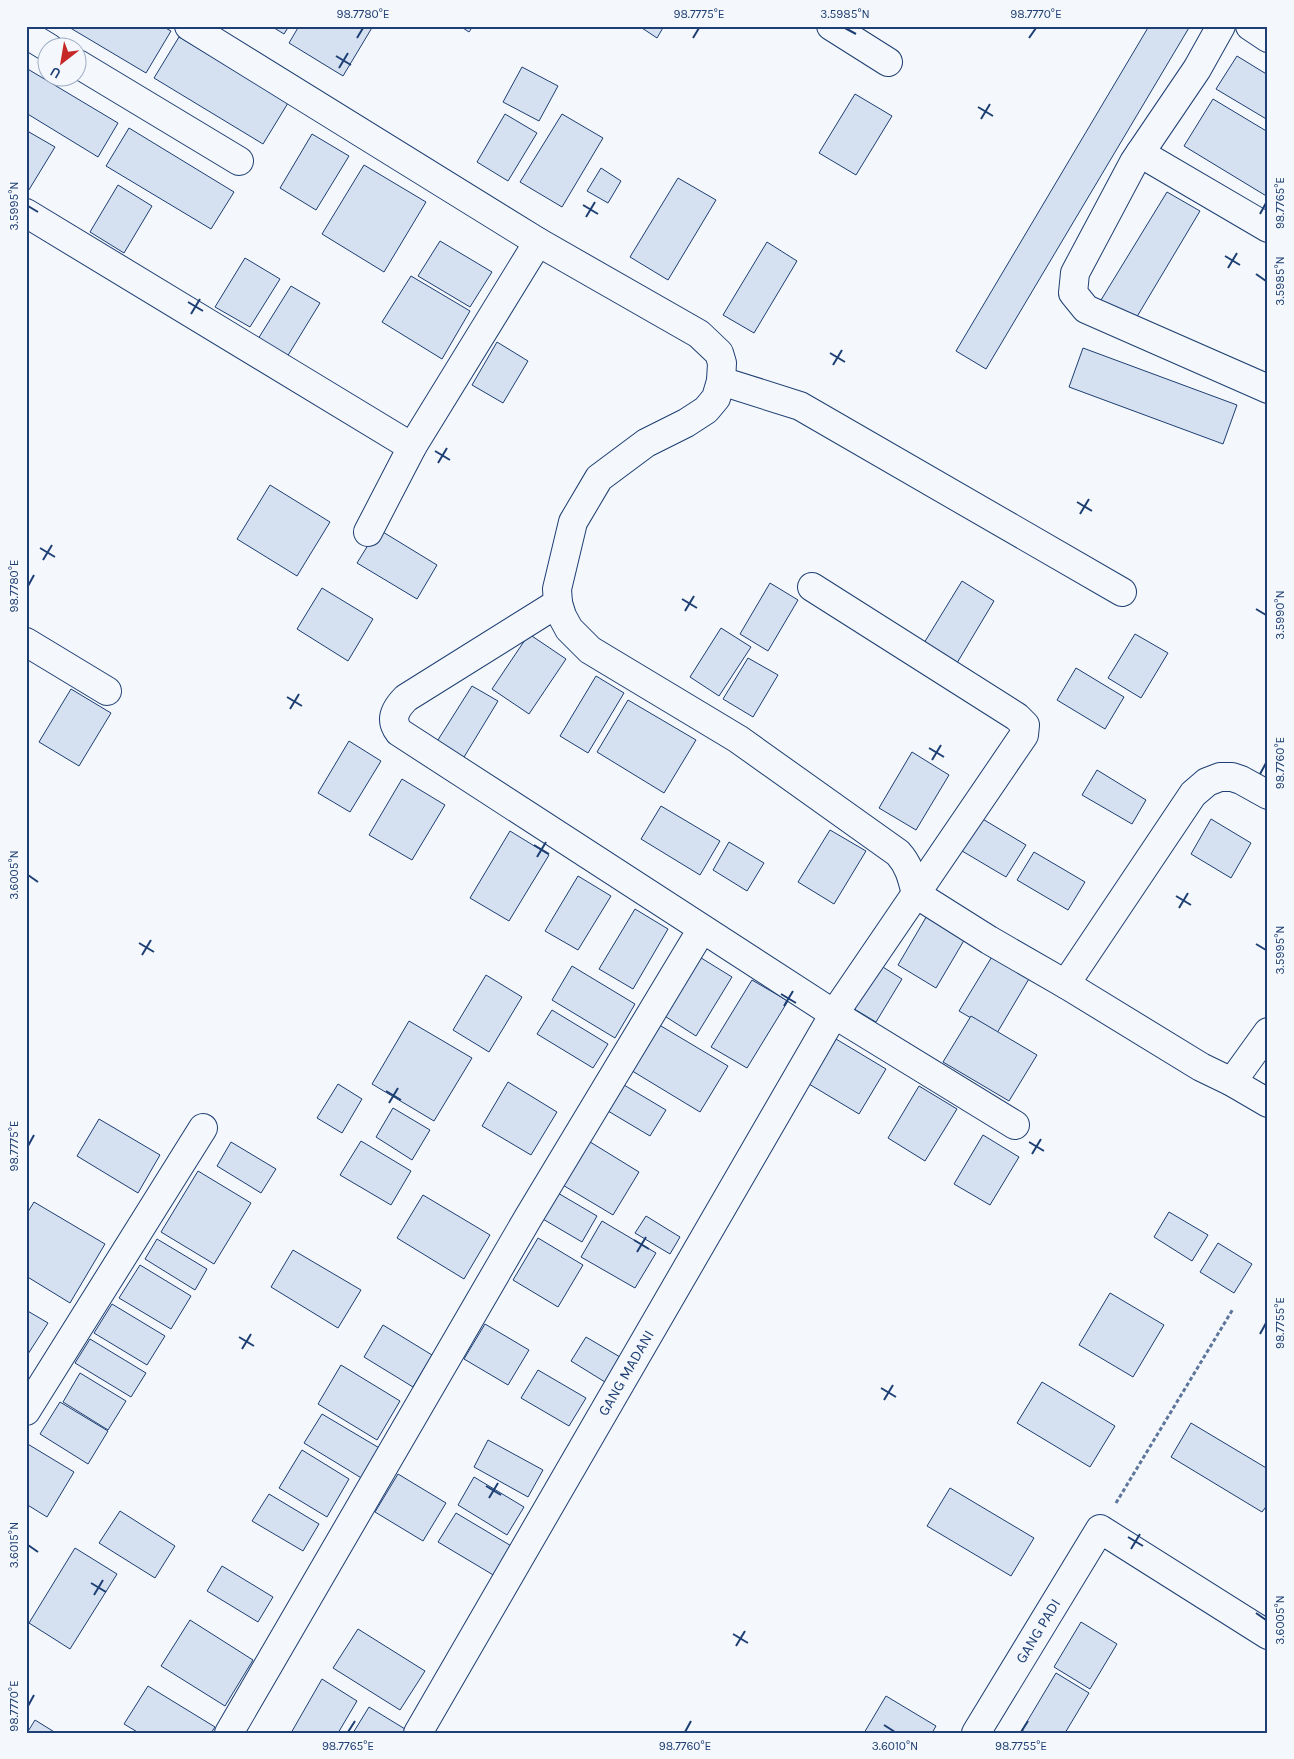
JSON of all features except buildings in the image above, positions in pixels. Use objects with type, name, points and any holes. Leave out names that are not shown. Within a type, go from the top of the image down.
[{"type":"street","points":[[189,26],[538,242],[699,334],[719,353],[722,363],[721,381],[716,398],[706,410],[686,423],[646,443],[599,478],[573,522],[557,589],[558,604],[569,629],[590,650],[738,739],[898,853],[906,861],[916,894],[1201,1067],[1268,1103]]},
{"type":"street","points":[[831,26],[888,62]]},
{"type":"street","points":[[1221,26],[1197,69],[1140,152],[1075,273],[1073,293],[1086,308],[1268,389]]},
{"type":"street","points":[[1250,26],[1268,38]]},
{"type":"street","points":[[26,34],[38,41]]},
{"type":"street","points":[[88,70],[239,161]]},
{"type":"street","points":[[1140,152],[1268,228]]},
{"type":"street","points":[[26,213],[412,447]]},
{"type":"street","points":[[368,532],[412,447],[538,242]]},
{"type":"street","points":[[721,381],[800,406],[1122,592]]},
{"type":"street","name":"GANG MADANI","points":[[418,1733],[834,1014],[1024,735],[1025,725],[1017,717],[812,587]]},
{"type":"street","points":[[558,604],[406,698],[399,705],[394,716],[395,727],[403,735],[834,1014],[1015,1125]]},
{"type":"street","points":[[26,642],[107,691]]},
{"type":"street","points":[[1067,985],[1069,979],[1193,794],[1207,782],[1220,777],[1232,777],[1268,795]]},
{"type":"street","points":[[229,1733],[528,1218],[702,929]]},
{"type":"street","points":[[1232,1082],[1268,1032]]},
{"type":"street","points":[[26,1411],[203,1128]]},
{"type":"street","points":[[1100,1529],[1268,1634]]},
{"type":"street","name":"GANG PADI","points":[[976,1733],[1100,1529]]},
{"type":"path","points":[[1100,1529],[1233,1309]]}]
